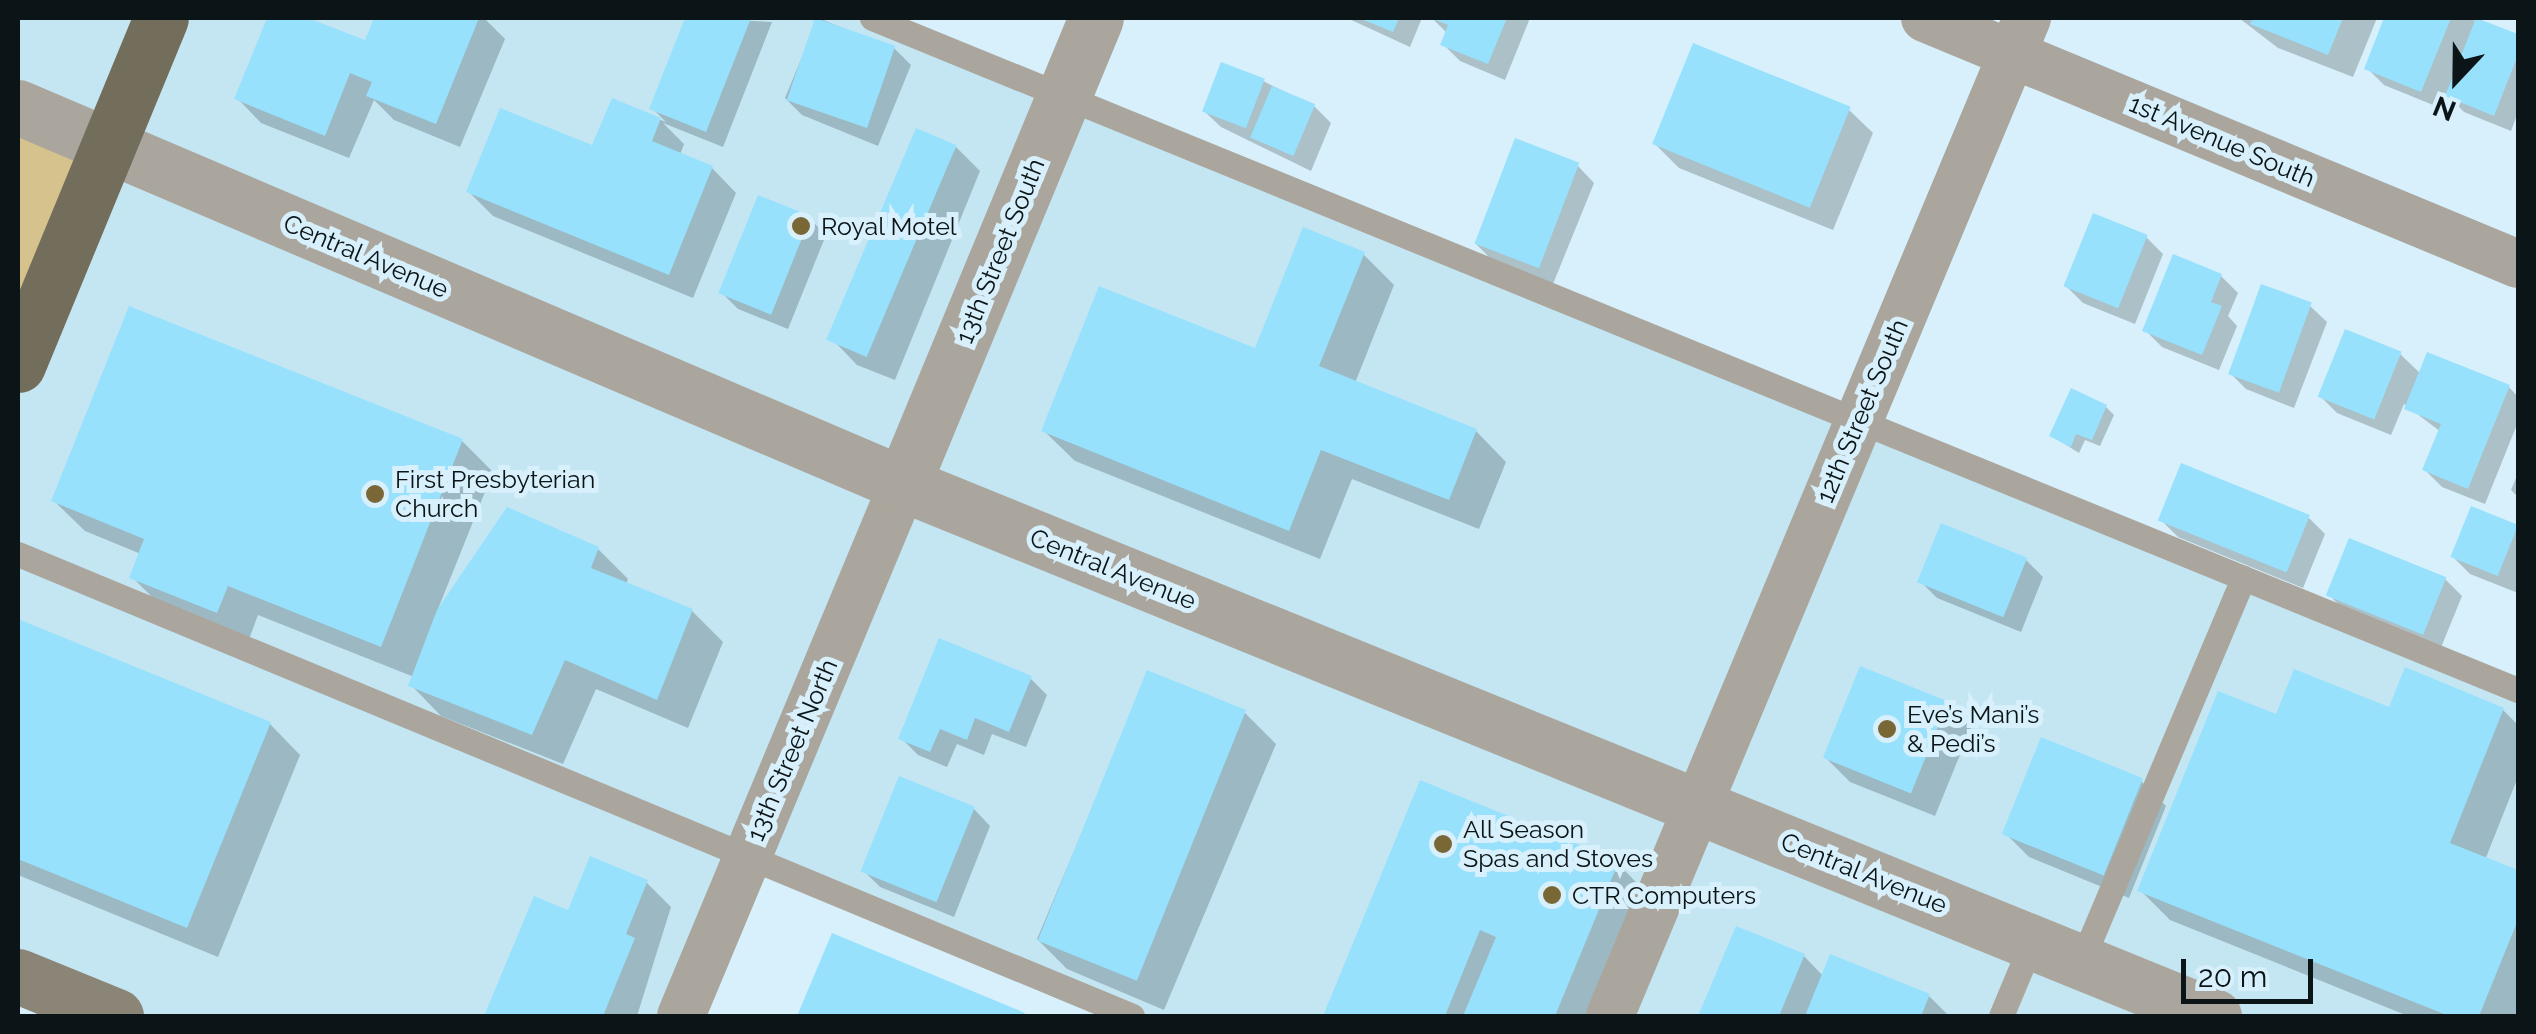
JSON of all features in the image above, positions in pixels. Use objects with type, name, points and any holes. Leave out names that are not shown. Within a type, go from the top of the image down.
[{"type":"main road","points":[[18,365],[161,18]]},
{"type":"main road","points":[[18,976],[116,1016]]},
{"type":"street","name":"13th Street South","points":[[904,484],[1096,18]]},
{"type":"street","name":"1st Avenue South","points":[[1925,18],[2020,35],[2518,264]]},
{"type":"street","name":"12th Street South","points":[[1610,1016],[2020,35]]},
{"type":"street","name":"Central Avenue","points":[[18,107],[904,484],[2214,1016]]},
{"type":"street","name":"13th Street North","points":[[681,1016],[904,484]]},
{"type":"lane","points":[[872,18],[2518,690]]},
{"type":"lane","points":[[18,554],[1132,1016]]},
{"type":"lane","points":[[2002,1016],[2057,952],[2242,578]]},
{"type":"shaded area","points":[[18,18],[872,18],[2518,690],[2518,1016],[1133,1016],[748,857],[681,1016],[116,1016],[18,976]]},
{"type":"shaded area","points":[[18,108],[110,147],[18,369]]},
{"type":"building","points":[[267,18],[308,18],[365,40],[374,18],[479,18],[436,124],[366,96],[372,82],[350,73],[325,136],[234,99]]},
{"type":"building","points":[[685,18],[751,18],[706,132],[649,109]]},
{"type":"building","points":[[815,18],[895,46],[867,128],[787,100]]},
{"type":"building","points":[[1359,18],[1399,18],[1393,32]]},
{"type":"building","points":[[1431,18],[1507,18],[1488,64],[1440,45],[1448,25]]},
{"type":"building","points":[[2253,18],[2343,18],[2328,55],[2250,24]]},
{"type":"building","points":[[2384,18],[2451,18],[2421,92],[2364,69]]},
{"type":"building","points":[[2476,18],[2518,34],[2518,55],[2494,116],[2445,96]]},
{"type":"building","points":[[1693,43],[1851,107],[1810,208],[1652,144]]},
{"type":"building","points":[[1221,62],[1265,79],[1246,128],[1202,111]]},
{"type":"building","points":[[1272,86],[1315,104],[1293,156],[1250,138]]},
{"type":"building","points":[[612,98],[661,118],[652,141],[713,166],[669,275],[466,192],[500,108],[592,145]]},
{"type":"building","points":[[916,128],[957,145],[867,357],[826,340]]},
{"type":"building","points":[[1515,138],[1579,163],[1539,268],[1475,243]]},
{"type":"building","points":[[758,195],[811,216],[771,315],[718,293]]},
{"type":"building","points":[[2093,213],[2148,235],[2118,308],[2063,286]]},
{"type":"building","points":[[1303,227],[1365,252],[1319,366],[1477,429],[1449,500],[1321,450],[1289,531],[1041,431],[1099,286],[1255,348]]},
{"type":"building","points":[[2173,254],[2222,274],[2211,302],[2222,306],[2202,355],[2142,331]]},
{"type":"building","points":[[2261,284],[2312,302],[2279,393],[2228,374]]},
{"type":"building","points":[[129,306],[463,439],[381,647],[228,586],[217,613],[129,578],[144,539],[51,501]]},
{"type":"building","points":[[2345,329],[2402,352],[2374,420],[2318,397]]},
{"type":"building","points":[[2427,352],[2510,385],[2468,489],[2422,470],[2441,424],[2404,409]]},
{"type":"building","points":[[2071,388],[2107,405],[2092,440],[2076,434],[2071,447],[2049,436]]},
{"type":"building","points":[[2181,463],[2310,515],[2287,573],[2158,520]]},
{"type":"building","points":[[2471,506],[2518,525],[2498,576],[2450,557]]},
{"type":"building","points":[[507,507],[599,547],[591,568],[693,609],[657,700],[565,660],[532,735],[408,686],[437,610]]},
{"type":"building","points":[[1941,523],[2027,558],[2003,617],[1917,582]]},
{"type":"building","points":[[2349,538],[2446,577],[2423,635],[2326,595]]},
{"type":"building","points":[[18,619],[271,722],[187,928],[18,859]]},
{"type":"building","points":[[939,638],[1032,676],[1009,732],[975,718],[967,740],[940,729],[930,752],[898,739]]},
{"type":"building","points":[[1860,666],[1948,702],[1911,793],[1823,758]]},
{"type":"building","points":[[2405,667],[2504,708],[2450,843],[2518,870],[2518,920],[2479,1016],[2449,1016],[2137,891],[2218,691],[2276,714],[2294,669],[2389,707]]},
{"type":"building","points":[[1147,670],[1246,710],[1137,981],[1038,941]]},
{"type":"building","points":[[2041,737],[2143,778],[2104,876],[2002,834]]},
{"type":"building","points":[[899,776],[975,807],[936,902],[860,871]]},
{"type":"building","points":[[1420,780],[1619,861],[1555,1016],[1463,1016],[1496,937],[1480,930],[1445,1016],[1323,1016]]},
{"type":"building","points":[[590,856],[648,880],[626,934],[635,938],[603,1016],[484,1016],[534,896],[568,910]]},
{"type":"building","points":[[1736,926],[1805,954],[1779,1016],[1698,1016]]},
{"type":"building","points":[[832,933],[1025,1013],[797,1016]]},
{"type":"building","points":[[1830,954],[1930,994],[1921,1016],[1805,1016]]},
{"type":"place","name":"Royal Motel","points":[[801,226]]},
{"type":"place","name":"First Presbyterian Church","points":[[375,494]]},
{"type":"place","name":"Eve’s Mani’s & Pedi’s","points":[[1887,729]]},
{"type":"place","name":"All Season Spas and Stoves","points":[[1443,844]]},
{"type":"place","name":"CTR Computers","points":[[1552,895]]}]
